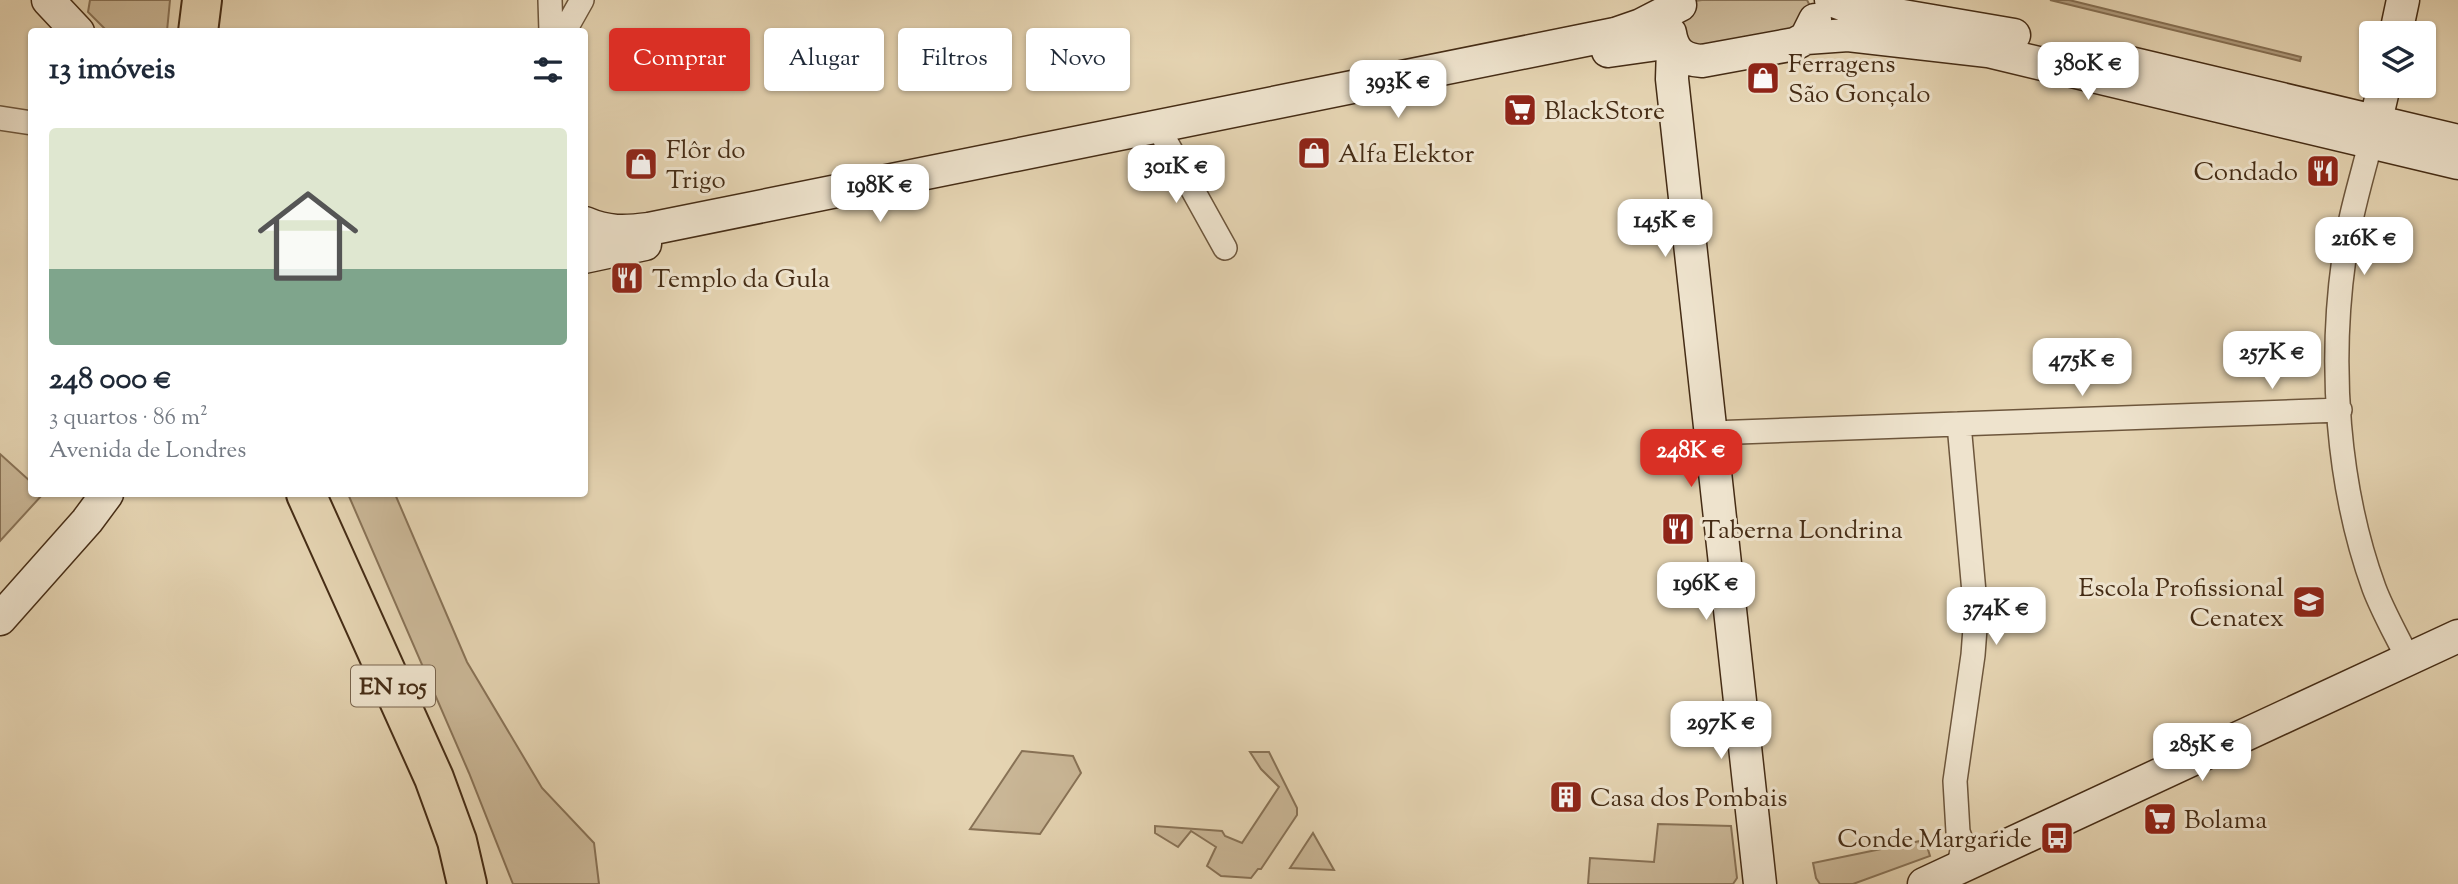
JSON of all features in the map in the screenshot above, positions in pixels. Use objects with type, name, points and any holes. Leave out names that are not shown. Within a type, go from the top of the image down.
[{"type":"highway","points":[[178,28],[181,0]]},
{"type":"highway","points":[[198,28],[202,0]]},
{"type":"highway","name":"EN 105","points":[[307,497],[434,778],[457,841],[467,884]]},
{"type":"highway","name":"EN 105","points":[[329,497],[452,765],[477,838],[488,884]]},
{"type":"street","points":[[47,0],[74,28]]},
{"type":"street","points":[[550,0],[551,28]]},
{"type":"street","points":[[566,28],[582,0]]},
{"type":"street","points":[[588,256],[1620,48],[1673,45],[1690,60],[1702,61],[1795,44],[1806,37],[1813,27],[1816,14],[1813,0]]},
{"type":"street","points":[[1831,0],[1850,7],[1990,30],[2374,132],[2458,163]]},
{"type":"street","points":[[2399,21],[2403,0]]},
{"type":"street","points":[[1684,2],[1670,21],[1673,45],[1672,79],[1760,884]]},
{"type":"street","points":[[588,224],[617,233],[649,229],[1615,34],[1684,2]]},
{"type":"street","points":[[1806,37],[1848,35],[1988,51],[2374,132],[2458,141]]},
{"type":"street","points":[[1620,48],[1664,54],[1672,79]]},
{"type":"street","points":[[2381,98],[2344,256],[2337,335],[2340,410],[2345,475],[2354,526],[2374,590],[2408,659]]},
{"type":"street","points":[[0,118],[28,122]]},
{"type":"street","points":[[1165,140],[1225,248]]},
{"type":"street","points":[[1711,433],[2340,410]]},
{"type":"street","points":[[1959,424],[1976,615],[1955,781],[1958,831],[1963,845],[1959,866]]},
{"type":"street","points":[[0,619],[87,521],[105,497]]},
{"type":"street","points":[[1924,884],[2458,636]]},
{"type":"street","points":[[1754,829],[1781,884]]},
{"type":"shaded area","points":[[90,0],[170,0],[167,28],[104,28],[88,12]]},
{"type":"shaded area","points":[[1807,0],[1810,6],[1806,30],[1699,57],[1676,19],[1695,1]]},
{"type":"shaded area","points":[[2050,0],[2069,0],[2301,57],[2300,61]]},
{"type":"shaded area","points":[[0,454],[28,479],[28,497],[40,497],[0,541]]},
{"type":"shaded area","points":[[349,497],[396,497],[467,662],[542,788],[594,843],[599,884],[513,884],[469,773]]},
{"type":"shaded area","points":[[1022,751],[1073,756],[1081,773],[1040,834],[970,829]]},
{"type":"shaded area","points":[[1250,752],[1269,752],[1297,808],[1297,815],[1261,869],[1251,878],[1221,876],[1207,866],[1216,847],[1191,831],[1178,847],[1155,833],[1155,826],[1222,831],[1225,836],[1242,843],[1279,787],[1261,769]]},
{"type":"shaded area","points":[[1658,824],[1731,826],[1737,878],[1733,884],[1588,884],[1590,858],[1654,862]]},
{"type":"shaded area","points":[[1313,833],[1334,870],[1290,868]]},
{"type":"shaded area","points":[[1925,840],[1930,856],[1853,884],[1820,884],[1816,878],[1813,863]]},
{"type":"place","name":"Ferragens São Gonçalo","points":[[1763,78]]},
{"type":"place","name":"BlackStore","points":[[1520,110]]},
{"type":"place","name":"Alfa Elektor","points":[[1314,153]]},
{"type":"place","name":"Flôr do Trigo","points":[[641,164]]},
{"type":"place","name":"Condado","points":[[2323,171]]},
{"type":"place","name":"Templo da Gula","points":[[627,278]]},
{"type":"place","name":"Taberna Londrina","points":[[1678,529]]},
{"type":"place","name":"Escola Profissional Cenatex","points":[[2309,602]]},
{"type":"place","name":"Casa dos Pombais","points":[[1566,797]]},
{"type":"place","name":"Bolama","points":[[2160,819]]},
{"type":"place","name":"Conde Margaride","points":[[2057,838]]}]
